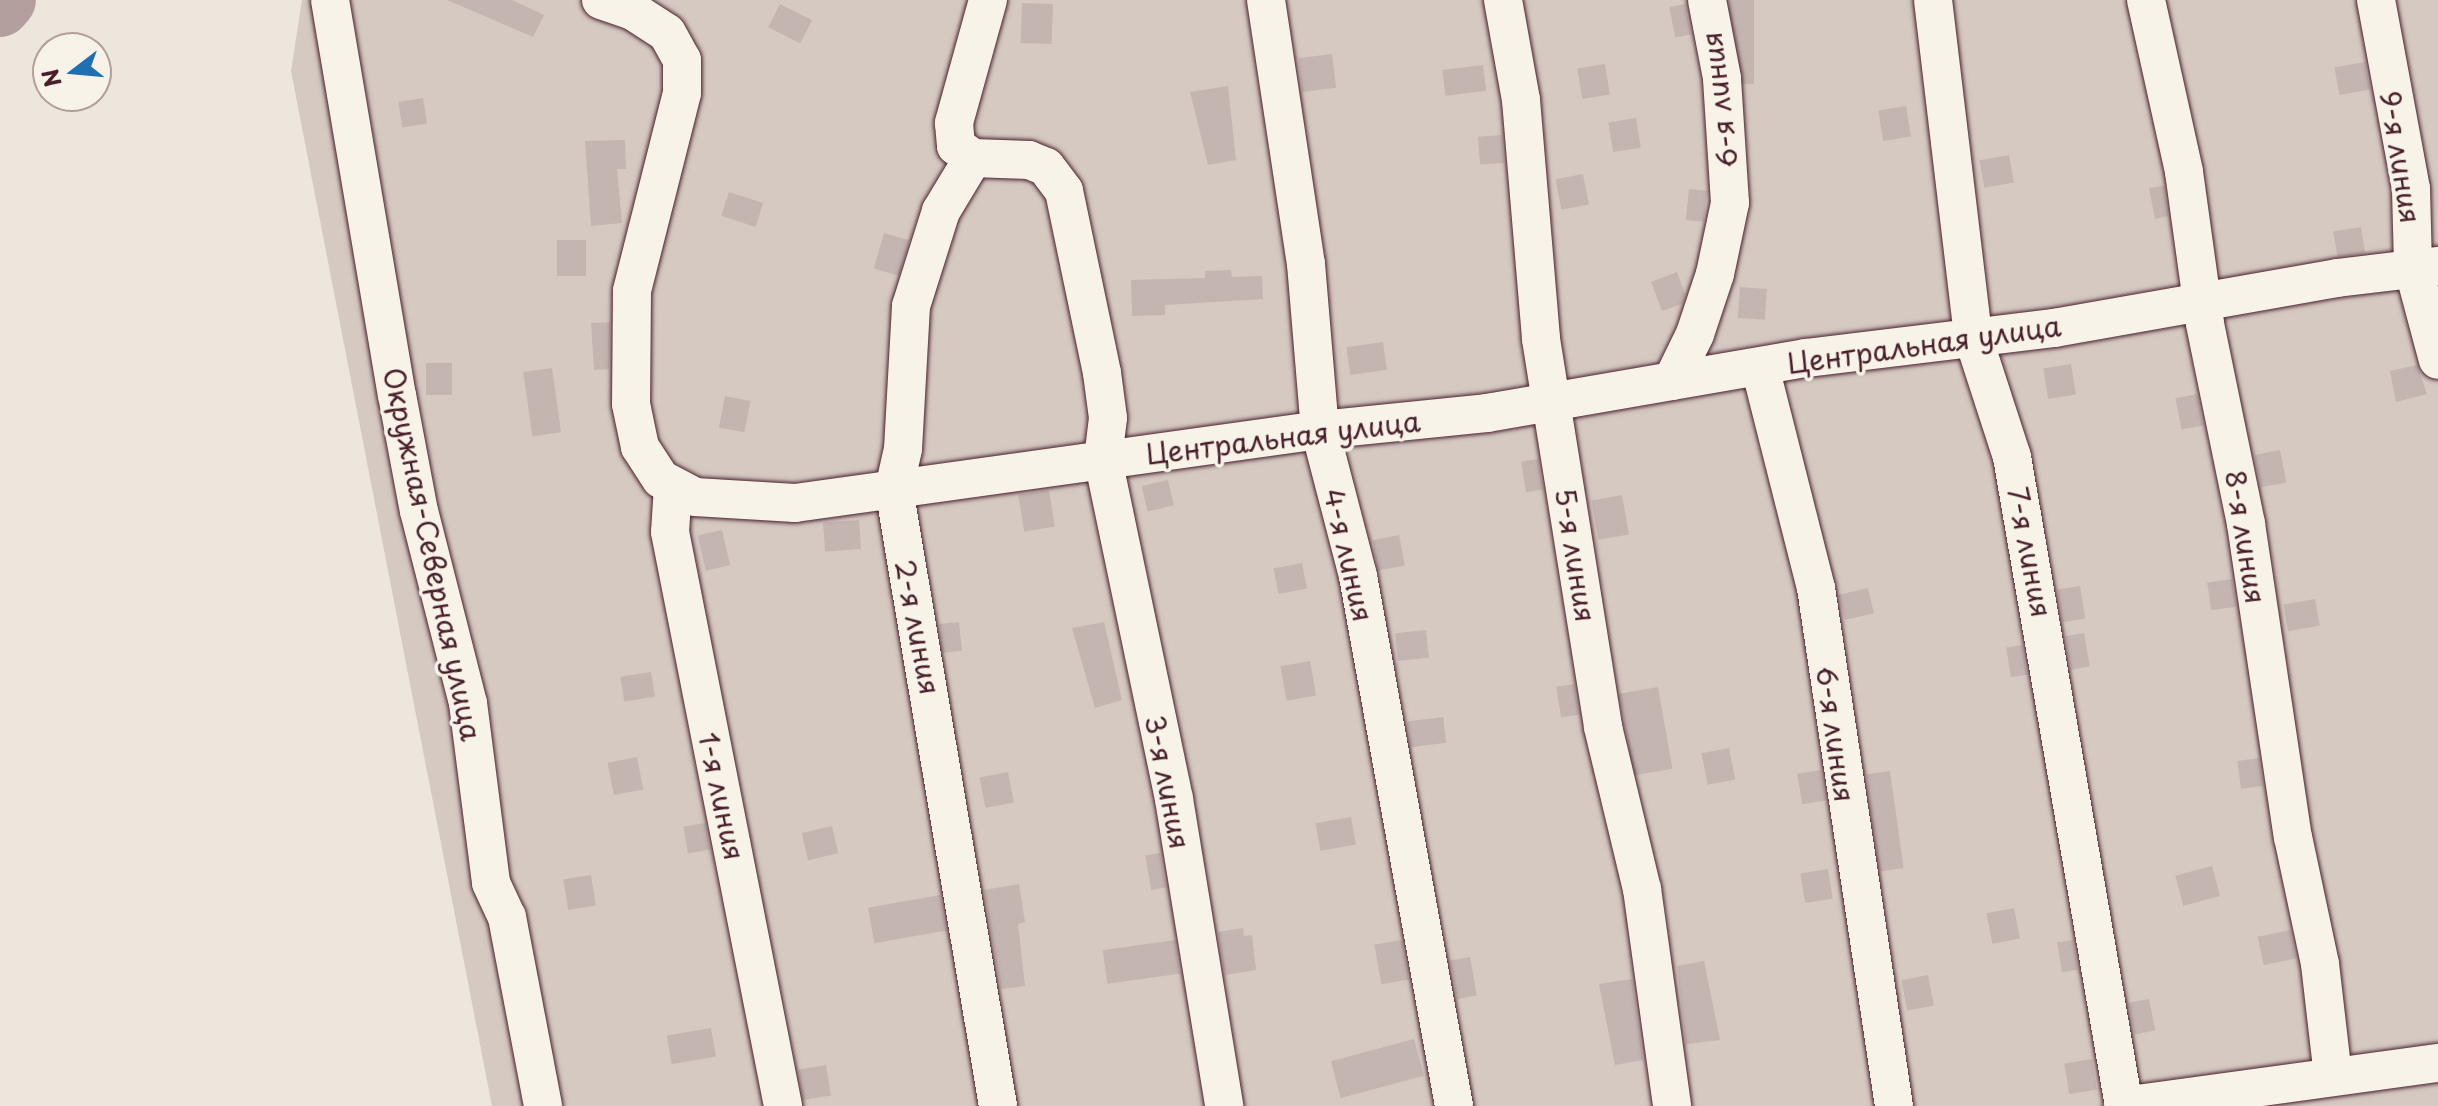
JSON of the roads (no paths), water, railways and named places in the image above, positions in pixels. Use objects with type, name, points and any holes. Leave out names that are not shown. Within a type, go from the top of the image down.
[{"type":"street","name":"Окружная-Северная улица","points":[[330,0],[400,409],[468,703],[491,883],[507,917],[543,1106]]},
{"type":"street","points":[[601,0],[633,11],[667,33],[682,60],[682,93],[632,291],[631,404],[637,432],[661,479],[673,486]]},
{"type":"street","points":[[973,158],[956,146],[954,123],[988,0]]},
{"type":"street","name":"4-я линия","points":[[1266,0],[1306,264],[1320,430],[1358,576],[1454,1106]]},
{"type":"street","name":"5-я линия","points":[[1503,0],[1521,100],[1531,258],[1603,727],[1642,889],[1672,1106]]},
{"type":"street","name":"6-я линия","points":[[1672,381],[1695,334],[1715,274],[1730,203],[1722,78],[1707,0]]},
{"type":"street","name":"7-я линия","points":[[1933,0],[1973,337],[2012,457],[2123,1106]]},
{"type":"street","name":"8-я линия","points":[[2146,0],[2184,172],[2202,301],[2246,524],[2293,837],[2320,964],[2333,1076]]},
{"type":"street","name":"9-я линия","points":[[2376,0],[2426,266],[2438,360]]},
{"type":"street","name":"3-я линия","points":[[973,158],[1029,160],[1046,167],[1064,191],[1104,388],[1108,418],[1103,459],[1174,799],[1224,1106]]},
{"type":"street","name":"2-я линия","points":[[973,158],[941,211],[911,306],[903,449],[894,489],[998,1106]]},
{"type":"street","name":"Центральная улица","points":[[673,486],[695,497],[745,504],[894,489],[1554,400],[2426,266]]},
{"type":"street","name":"6-я линия","points":[[1760,367],[1816,588],[1894,1106]]},
{"type":"street","name":"1-я линия","points":[[673,486],[670,532],[783,1106]]},
{"type":"street","points":[[2123,1106],[2438,1063]]},
{"type":"waterway","points":[[0,7],[6,0]]}]
